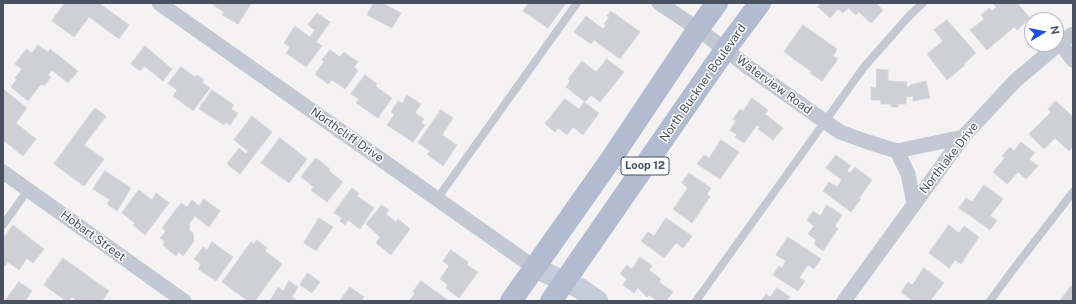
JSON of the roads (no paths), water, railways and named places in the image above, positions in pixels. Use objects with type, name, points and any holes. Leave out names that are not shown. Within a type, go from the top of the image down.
[{"type":"main road","name":"Loop 12","points":[[511,301],[609,162],[717,3]]},
{"type":"main road","name":"North Buckner Boulevard","points":[[558,294],[725,50],[760,3]]},
{"type":"street","name":"Northcliff Drive","points":[[159,3],[535,268],[558,294],[579,288],[598,301]]},
{"type":"street","name":"Waterview Road","points":[[659,3],[698,29],[840,132],[897,151],[963,137]]},
{"type":"street","name":"Northlake Drive","points":[[1064,40],[1073,34]]},
{"type":"street","points":[[1064,48],[1073,60]]},
{"type":"street","name":"Northlake Drive","points":[[844,301],[914,202],[963,137],[1014,81],[1049,52]]},
{"type":"street","points":[[897,151],[908,174],[914,202]]},
{"type":"street","name":"Hobart Street","points":[[3,172],[184,301]]},
{"type":"lane","points":[[437,199],[577,3]]},
{"type":"lane","points":[[696,301],[864,67],[910,15],[923,3]]},
{"type":"lane","points":[[3,225],[28,190]]},
{"type":"lane","points":[[990,301],[1012,270],[1073,192]]}]
